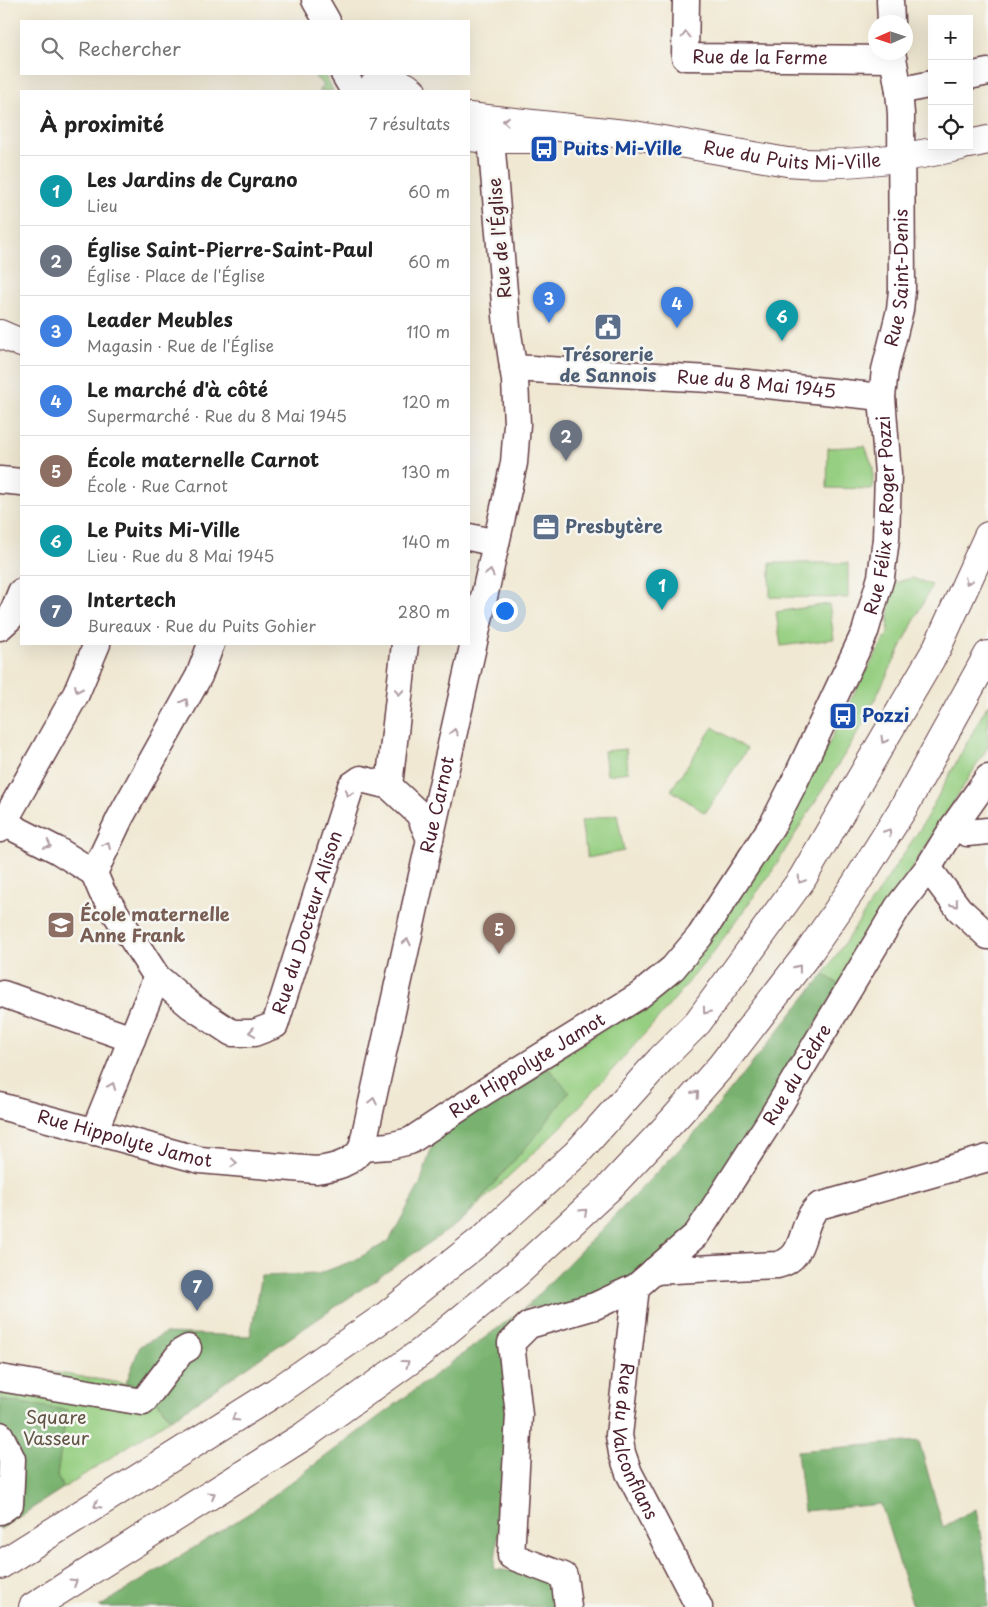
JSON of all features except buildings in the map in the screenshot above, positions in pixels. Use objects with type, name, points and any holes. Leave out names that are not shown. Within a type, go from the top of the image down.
[{"type":"main road","points":[[373,82],[397,82],[411,90]]},
{"type":"main road","name":"Rue du Puits Mi-Ville","points":[[474,127],[624,134],[805,164],[860,162],[940,150]]},
{"type":"main road","points":[[973,143],[988,140]]},
{"type":"main road","points":[[0,320],[20,327]]},
{"type":"main road","points":[[0,334],[20,343]]},
{"type":"main road","points":[[0,1565],[276,1392],[387,1315],[485,1237],[577,1154],[661,1059],[698,1022],[802,880],[936,650],[988,536]]},
{"type":"main road","points":[[33,1607],[304,1436],[420,1353],[515,1275],[609,1188],[676,1118],[721,1066],[809,952],[904,807],[988,655]]},
{"type":"street","name":"Rue de la Ferme","points":[[686,0],[686,57],[868,56]]},
{"type":"street","points":[[890,0],[891,15]]},
{"type":"street","name":"Rue Saint-Denis","points":[[882,397],[885,370],[900,310],[902,290],[902,157],[899,91],[893,60]]},
{"type":"street","points":[[973,75],[988,72]]},
{"type":"street","points":[[345,75],[353,90]]},
{"type":"street","points":[[899,91],[928,85]]},
{"type":"street","name":"Rue de l'Église","points":[[474,127],[513,368],[517,424],[514,463]]},
{"type":"street","name":"Rue du 8 Mai 1945","points":[[513,368],[710,378],[882,397]]},
{"type":"street","name":"Rue Félix et Roger Pozzi","points":[[864,632],[881,577],[886,539],[888,474],[882,397]]},
{"type":"street","name":"Rue Carnot","points":[[362,1148],[514,463]]},
{"type":"street","points":[[0,480],[20,482]]},
{"type":"street","points":[[470,537],[496,543]]},
{"type":"street","points":[[0,627],[11,617],[20,594]]},
{"type":"street","name":"Rue Hippolyte Jamot","points":[[0,1106],[200,1160],[314,1169],[327,1168],[353,1160],[362,1148],[389,1146],[410,1141],[484,1092],[640,995],[673,968],[700,936],[773,824],[794,785],[864,632]]},
{"type":"street","points":[[97,645],[76,694],[2,826],[57,850],[94,873],[120,818],[199,676],[211,645]]},
{"type":"street","points":[[404,645],[389,786],[419,814],[430,839]]},
{"type":"street","name":"Rue du Cèdre","points":[[645,1279],[697,1234],[768,1124],[898,907],[928,868],[954,826],[988,778]]},
{"type":"street","name":"Rue du Docteur Alison","points":[[94,873],[102,892],[157,977],[191,1006],[232,1033],[254,1033],[275,1025],[351,786],[361,779],[389,786]]},
{"type":"street","points":[[954,826],[967,832],[988,831]]},
{"type":"street","points":[[928,868],[959,909],[988,936]]},
{"type":"street","points":[[94,1132],[157,977]]},
{"type":"street","points":[[3,994],[132,1039]]},
{"type":"street","points":[[568,1607],[564,1576],[512,1556],[519,1416],[511,1343],[529,1325],[596,1306],[645,1279],[777,1266],[787,1263],[798,1251],[814,1211],[819,1206],[988,1158]]},
{"type":"street","name":"Rue du Valconflans","points":[[645,1279],[619,1435],[622,1454],[629,1473],[699,1607]]},
{"type":"street","points":[[0,1378],[143,1402],[181,1352],[188,1348]]},
{"type":"street","points":[[0,1434],[12,1459],[10,1504],[0,1511]]},
{"type":"green space","points":[[316,75],[325,75],[332,90],[320,90],[324,85],[315,77]]},
{"type":"green space","points":[[865,446],[873,467],[873,489],[827,488],[828,448]]},
{"type":"green space","points":[[770,563],[848,563],[848,598],[770,597]]},
{"type":"green space","points":[[912,578],[932,585],[859,731],[771,873],[715,950],[663,1013],[561,1127],[460,1222],[536,1135],[568,1092],[547,1067],[663,987],[820,749],[825,751],[841,719],[844,720],[849,712],[845,710],[888,633],[890,602],[894,583]]},
{"type":"green space","points":[[829,604],[834,639],[781,646],[776,612]]},
{"type":"green space","points":[[988,704],[988,747],[839,985],[824,974],[920,829]]},
{"type":"green space","points":[[713,727],[747,749],[705,813],[671,790]]},
{"type":"green space","points":[[626,749],[628,772],[607,775],[604,751]]},
{"type":"green space","points":[[617,814],[624,851],[587,858],[581,821]]},
{"type":"green space","points":[[824,974],[839,985],[703,1213],[624,1311],[526,1307],[700,1128]]},
{"type":"green space","points":[[547,1067],[569,1092],[539,1132],[460,1222],[171,1419],[147,1387],[126,1383],[140,1346],[166,1333],[250,1336],[262,1276],[318,1274],[355,1260],[389,1241],[420,1184],[435,1137]]},
{"type":"green space","points":[[526,1307],[494,1569],[561,1577],[562,1607],[99,1607],[251,1512]]},
{"type":"green space","name":"Square Vasseur","points":[[0,1364],[147,1387],[170,1419],[0,1529]]},
{"type":"green space","points":[[0,1400],[67,1410],[57,1476],[63,1488],[0,1529]]},
{"type":"green space","points":[[919,1441],[943,1527],[976,1509],[988,1579],[988,1607],[913,1607],[881,1504],[804,1511],[797,1451]]},
{"type":"place","name":"Puits Mi-Ville","points":[[544,149]]},
{"type":"place","name":"Leader Meubles","points":[[549,323]]},
{"type":"place","name":"Trésorerie de Sannois","points":[[608,327]]},
{"type":"place","name":"Le marché d'à côté","points":[[677,328]]},
{"type":"place","name":"Le Puits Mi-Ville","points":[[782,341]]},
{"type":"place","name":"Église Saint-Pierre-Saint-Paul","points":[[566,461]]},
{"type":"place","name":"Presbytère","points":[[546,527]]},
{"type":"place","name":"Les Jardins de Cyrano","points":[[662,610]]},
{"type":"place","name":"Pozzi","points":[[843,716]]},
{"type":"place","name":"École maternelle Anne Frank","points":[[61,925]]},
{"type":"place","name":"École maternelle Carnot","points":[[499,954]]},
{"type":"place","name":"Intertech","points":[[197,1311]]}]
